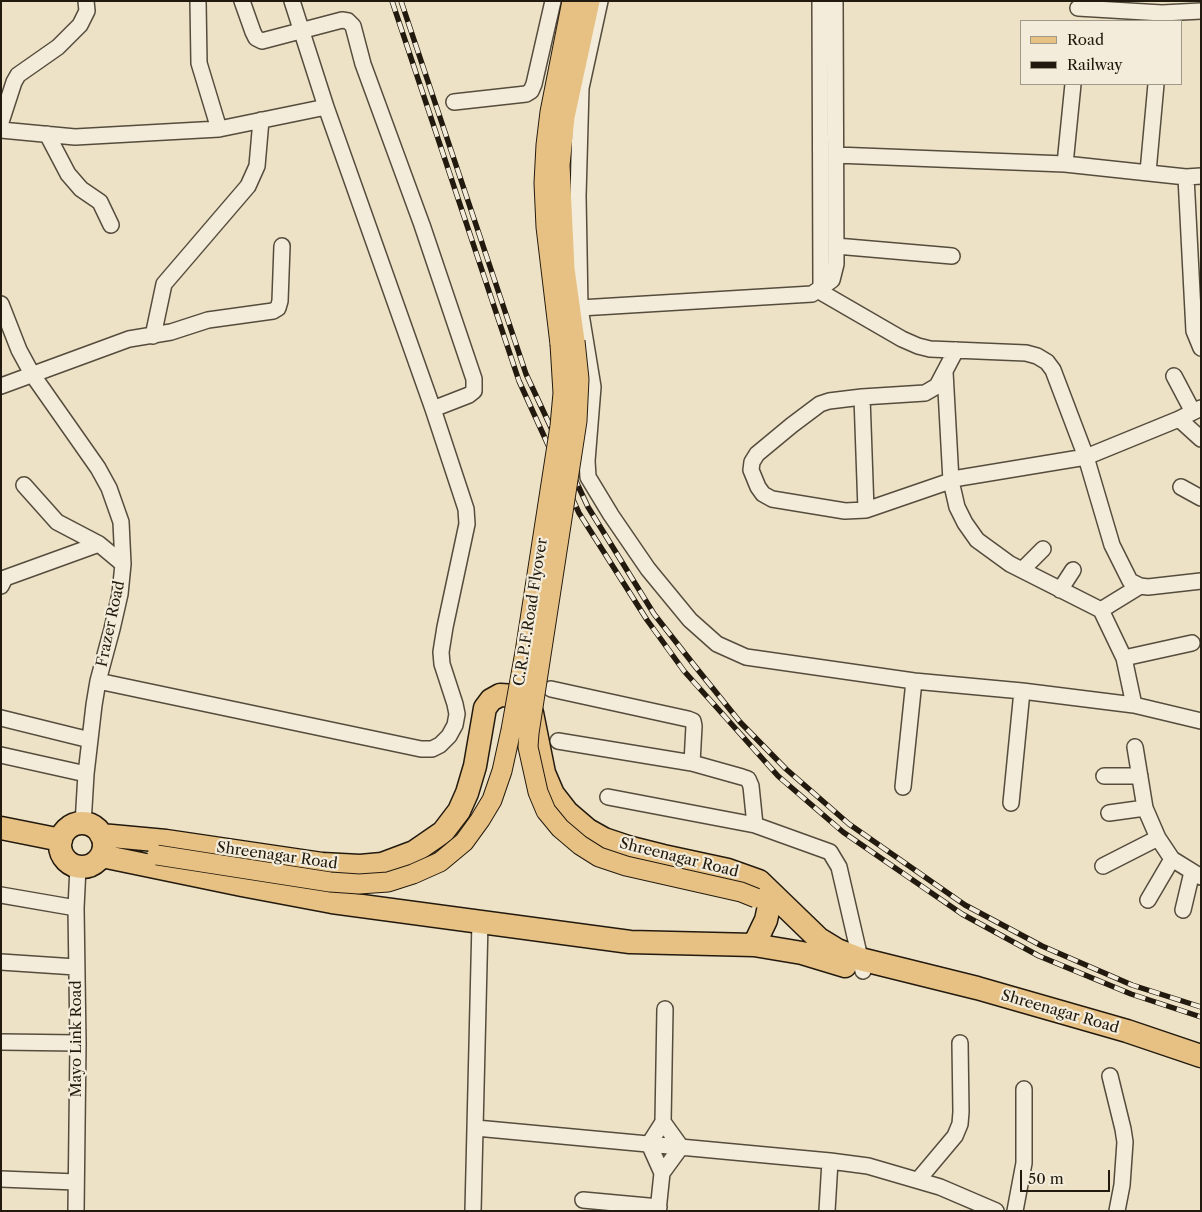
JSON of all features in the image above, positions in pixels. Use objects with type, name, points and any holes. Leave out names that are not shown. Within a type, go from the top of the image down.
[{"type":"highway","name":"Shreenagar Road","points":[[97,841],[166,841],[322,864],[360,866],[382,864],[398,859],[414,852],[442,832],[459,811],[467,793],[475,766],[485,708],[491,700],[500,695],[508,695],[522,698],[528,704],[532,713],[544,773],[553,794],[567,812],[588,830],[604,839],[631,848],[719,868],[759,880],[826,944],[861,965],[1201,1072]]},
{"type":"highway","points":[[1,828],[61,840]]},
{"type":"highway","points":[[69,828],[97,841],[92,865],[78,867],[71,864],[62,854],[61,840],[69,828]]},
{"type":"highway","name":"Shreenagar Road","points":[[97,841],[242,885],[332,902],[630,942],[754,945],[802,953],[977,988],[1127,1031],[1201,1056]]},
{"type":"highway","points":[[754,945],[766,920],[763,902]]},
{"type":"main road","name":"C.R.P.F.Road Flyover","points":[[97,841],[157,854],[330,882],[359,884],[388,882],[413,874],[440,862],[464,842],[492,800],[502,771],[511,730],[560,426],[562,383],[546,227],[544,183],[550,112],[579,9]]},
{"type":"main road","name":"C.R.P.F.Road Flyover","points":[[579,9],[564,117],[560,166],[565,269],[578,379],[577,421],[529,733],[528,747],[532,770],[546,811],[560,828],[580,846],[599,857],[626,866],[731,890],[791,911]]},
{"type":"street","points":[[198,1],[199,63],[219,128]]},
{"type":"street","points":[[242,1],[252,32],[256,38],[262,41],[342,20],[348,21],[353,26],[363,64],[422,225],[475,385],[474,391],[469,395],[433,409]]},
{"type":"street","points":[[98,681],[421,748],[432,749],[440,745],[449,736],[455,725],[457,714],[442,664],[441,652],[448,609],[467,524],[466,509],[433,409],[326,107],[292,1]]},
{"type":"street","points":[[454,102],[526,94],[531,91],[553,1]]},
{"type":"street","points":[[600,1],[581,88],[578,196],[580,308],[593,387],[587,461],[588,477],[648,569],[690,620],[717,644],[746,658],[914,681],[1022,690],[1134,705],[1201,721]]},
{"type":"street","points":[[819,291],[821,284],[820,1]]},
{"type":"street","points":[[580,308],[812,294],[819,291],[832,280],[836,246],[835,1]]},
{"type":"street","points":[[1,122],[18,74],[58,47],[80,25],[87,11],[87,2]]},
{"type":"street","points":[[1078,10],[1201,11]]},
{"type":"street","points":[[1064,164],[1073,85]]},
{"type":"street","points":[[1148,172],[1156,85]]},
{"type":"street","points":[[1,130],[75,137],[219,128],[326,107]]},
{"type":"street","points":[[153,336],[164,284],[248,186],[257,166],[261,120]]},
{"type":"street","points":[[47,134],[68,174],[81,189],[100,202],[111,225]]},
{"type":"street","points":[[836,155],[1064,164],[1194,177],[1194,331],[1201,348]]},
{"type":"street","points":[[1,386],[129,339],[171,332],[208,320],[273,311],[278,308],[280,301],[282,246]]},
{"type":"street","points":[[836,246],[952,256]]},
{"type":"street","points":[[819,291],[902,339],[930,349],[1026,353],[1037,356],[1047,362],[1053,370],[1086,457],[1112,544],[1130,581],[1140,586],[1148,587],[1201,581]]},
{"type":"street","name":"Frazer Road","points":[[1,304],[19,350],[32,374],[98,468],[109,488],[121,522],[122,564],[120,594],[98,681],[86,774],[97,841]]},
{"type":"street","points":[[956,350],[937,386],[925,393],[862,397],[820,404],[792,425],[758,454],[752,462],[751,470],[763,494],[772,499],[845,511],[866,510],[951,481],[1086,457],[1191,413]]},
{"type":"street","points":[[944,372],[951,481],[957,507],[965,523],[977,540],[1010,564],[1100,610],[1124,658],[1134,705]]},
{"type":"street","points":[[1174,376],[1201,439]]},
{"type":"street","points":[[862,397],[866,510]]},
{"type":"street","points":[[24,485],[56,522],[99,544],[122,564]]},
{"type":"street","points":[[1181,486],[1201,498]]},
{"type":"street","points":[[1,586],[5,578],[99,544]]},
{"type":"street","points":[[1022,570],[1044,549]]},
{"type":"street","points":[[1060,590],[1073,570]]},
{"type":"street","points":[[1100,610],[1140,586]]},
{"type":"street","points":[[1124,658],[1192,643]]},
{"type":"street","points":[[903,787],[914,681]]},
{"type":"street","points":[[551,690],[693,721],[692,763]]},
{"type":"street","points":[[1011,803],[1022,690]]},
{"type":"street","points":[[1,718],[91,731]]},
{"type":"street","points":[[558,741],[692,763],[748,779],[751,786],[754,825]]},
{"type":"street","points":[[1135,747],[1145,808],[1158,838],[1172,859],[1196,874],[1183,910]]},
{"type":"street","points":[[1,755],[86,774]]},
{"type":"street","points":[[1104,776],[1140,776]]},
{"type":"street","points":[[608,797],[754,825],[830,852],[839,867],[861,965]]},
{"type":"street","points":[[1109,813],[1145,808]]},
{"type":"street","points":[[1103,866],[1158,838]]},
{"type":"street","points":[[1148,900],[1172,859]]},
{"type":"street","name":"Mayo Link Road","points":[[76,1211],[78,1043],[76,908],[78,867]]},
{"type":"street","points":[[1,895],[76,908]]},
{"type":"street","points":[[473,1211],[480,922]]},
{"type":"street","points":[[1,962],[76,967]]},
{"type":"street","points":[[649,1144],[663,1122],[666,1009]]},
{"type":"street","points":[[1,1042],[78,1043]]},
{"type":"street","points":[[918,1180],[955,1136],[960,1124],[960,1043]]},
{"type":"street","points":[[1110,1076],[1125,1142],[1122,1185],[1117,1211]]},
{"type":"street","points":[[1015,1211],[1024,1163],[1024,1089]]},
{"type":"street","points":[[663,1122],[681,1148]]},
{"type":"street","points":[[476,1128],[830,1160],[868,1166],[940,1187],[996,1211]]},
{"type":"street","points":[[583,1200],[659,1209],[662,1173],[649,1144]]},
{"type":"street","points":[[662,1173],[681,1148]]},
{"type":"street","points":[[827,1211],[830,1160]]},
{"type":"street","points":[[1,1179],[76,1182]]},
{"type":"railway","points":[[392,1],[519,381],[579,513],[647,620],[684,671],[778,776],[843,832],[962,914],[1039,956],[1131,994],[1201,1017]]},
{"type":"railway","points":[[401,1],[526,374],[588,507],[654,614],[694,665],[740,722],[786,769],[849,824],[965,905],[1042,946],[1132,985],[1201,1007]]}]
